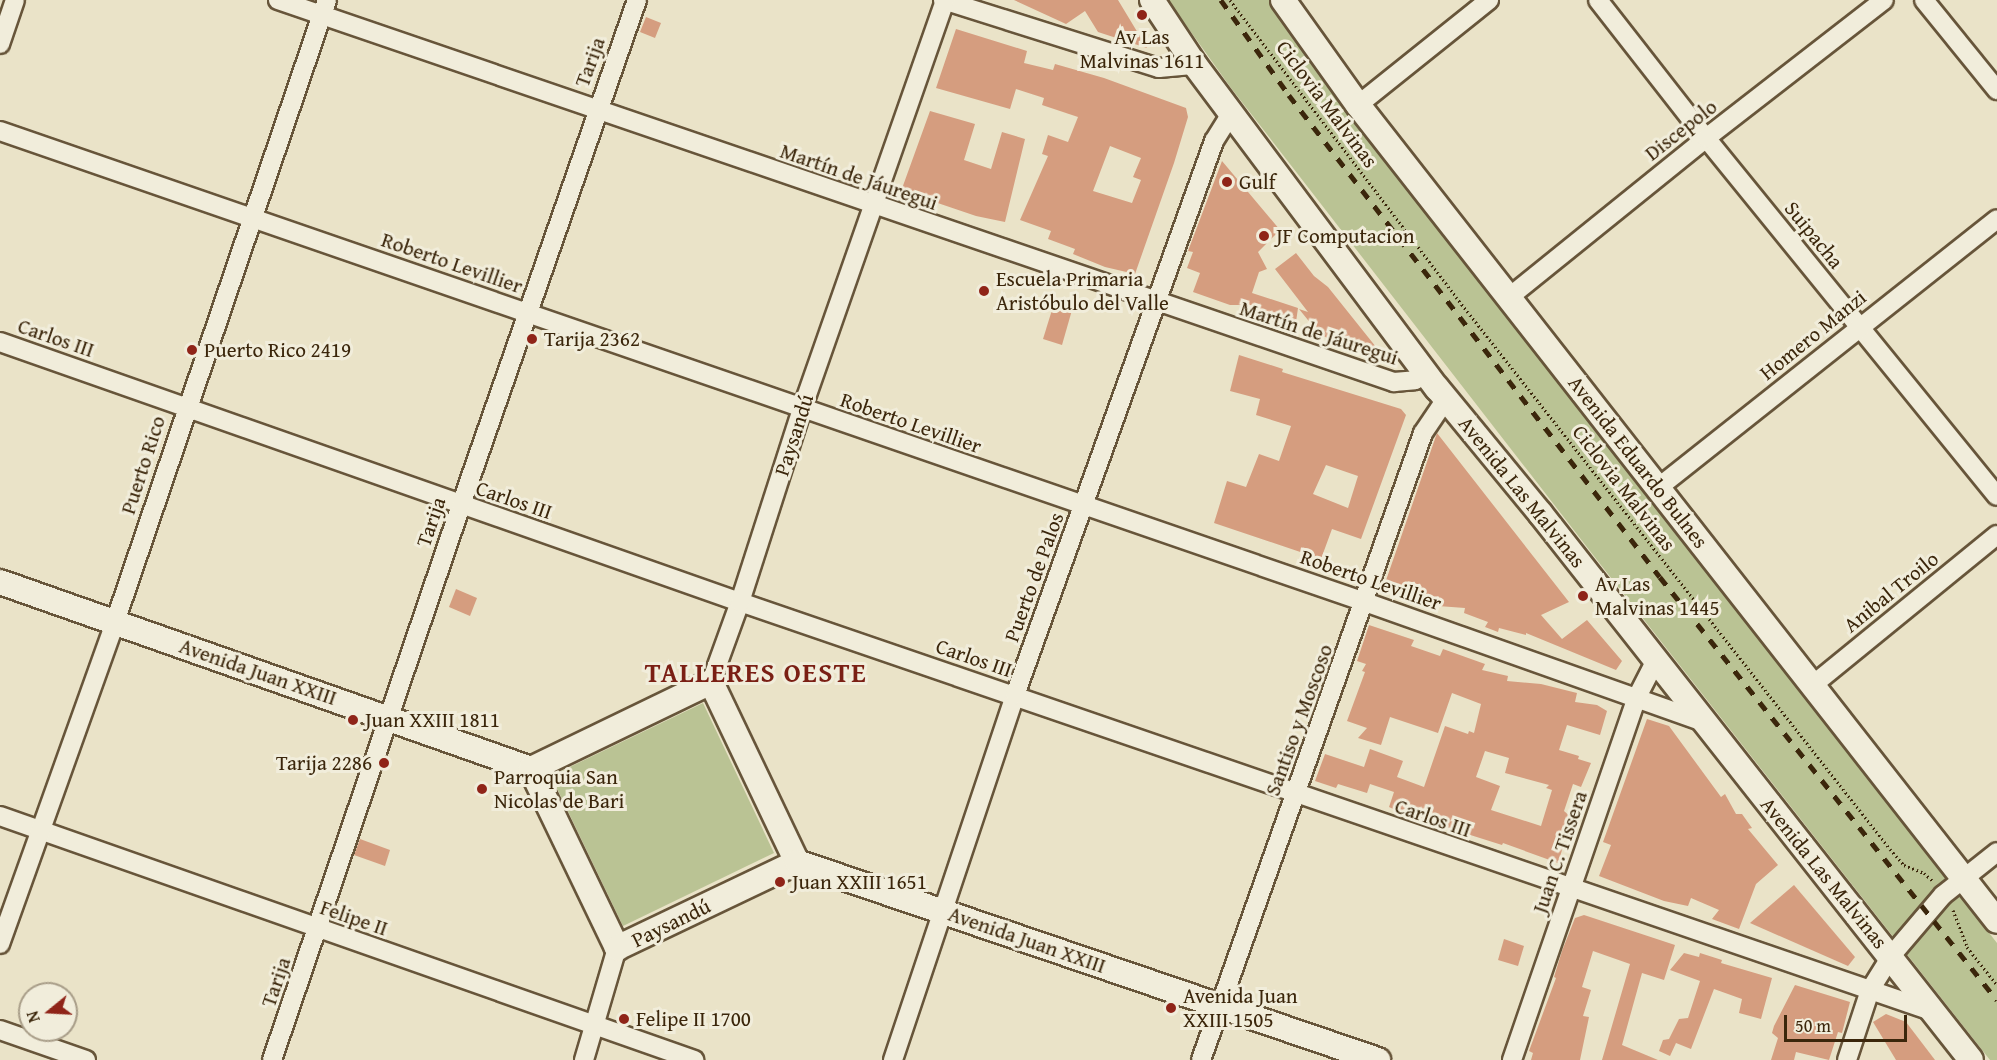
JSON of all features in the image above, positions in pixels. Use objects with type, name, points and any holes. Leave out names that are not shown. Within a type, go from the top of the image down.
[{"type":"main road","name":"Avenida Las Malvinas","points":[[1152,0],[1231,114],[1446,399],[1540,513],[1971,1060]]},
{"type":"main road","name":"Avenida Eduardo Bulnes","points":[[1283,0],[1358,105],[1814,684],[1997,921]]},
{"type":"main road","name":"Avenida Juan XXIII","points":[[0,582],[531,769]]},
{"type":"main road","points":[[617,948],[531,769],[711,682],[797,862]]},
{"type":"main road","name":"Avenida Juan XXIII","points":[[797,862],[1378,1060]]},
{"type":"main road","name":"Paysandú","points":[[617,948],[797,862]]},
{"type":"street","points":[[0,44],[15,0]]},
{"type":"street","name":"Martín de Jáuregui","points":[[278,0],[324,8],[597,110],[1394,382],[1415,380],[1426,373]]},
{"type":"street","name":"Tarija","points":[[272,1060],[597,110],[637,0]]},
{"type":"street","points":[[944,0],[1159,68],[1195,65]]},
{"type":"street","name":"Paysandú","points":[[711,682],[740,602],[802,409],[944,0]]},
{"type":"street","points":[[1358,105],[1488,0]]},
{"type":"street","name":"Suipacha","points":[[1598,0],[1706,138],[1997,496]]},
{"type":"street","name":"Discepolo","points":[[1508,298],[1706,138],[1884,0]]},
{"type":"street","points":[[1924,0],[1997,90]]},
{"type":"street","name":"Puerto Rico","points":[[0,944],[115,622],[324,8]]},
{"type":"street","name":"Puerto de Palos","points":[[893,1060],[1015,695],[1214,141],[1231,114]]},
{"type":"street","name":"Roberto Levillier","points":[[0,131],[1365,602],[1704,722]]},
{"type":"street","name":"Homero Manzi","points":[[1659,487],[1997,219]]},
{"type":"street","name":"Carlos III","points":[[0,342],[740,602],[1015,695],[1570,889],[1934,1012]]},
{"type":"street","name":"Santiso y Moscoso","points":[[1201,1060],[1423,433],[1446,399]]},
{"type":"street","name":"Anibal Troilo","points":[[1814,684],[1997,535]]},
{"type":"street","name":"Juan C. Tissera","points":[[1512,1060],[1637,697],[1656,660]]},
{"type":"street","name":"Felipe II","points":[[0,816],[318,930],[694,1060]]},
{"type":"street","points":[[1847,1060],[1870,990],[1891,956],[1943,895],[1997,852]]},
{"type":"street","name":"Paysandú","points":[[584,1060],[596,1026],[617,948]]},
{"type":"street","points":[[0,1030],[86,1060]]},
{"type":"path","name":"Ciclovia Malvinas","points":[[1230,0],[1456,297],[1890,849],[1904,865],[1930,877],[1951,904],[1967,947],[1997,985]]},
{"type":"green space","points":[[1168,0],[1269,0],[1337,100],[1997,943],[1997,1060],[1990,1060],[1597,560],[1231,88]]},
{"type":"green space","points":[[703,703],[774,853],[623,926],[551,776]]},
{"type":"building","points":[[1014,0],[1118,0],[1147,48],[1098,32],[1085,11],[1066,24]]},
{"type":"building","points":[[646,17],[661,23],[655,38],[640,32]]},
{"type":"building","points":[[956,29],[1027,51],[1024,63],[1053,70],[1055,64],[1104,78],[1186,108],[1188,117],[1174,163],[1135,274],[1105,267],[1073,254],[1075,249],[1048,239],[1051,231],[1020,220],[1048,156],[1042,154],[1048,135],[1068,142],[1078,117],[1042,105],[1044,98],[1016,89],[1010,109],[936,88]],"holes":[[[1110,146],[1141,158],[1133,177],[1141,180],[1132,203],[1093,191]]]},
{"type":"building","points":[[930,111],[975,124],[964,160],[991,169],[1002,132],[1025,139],[1005,222],[976,216],[920,197],[919,200],[900,194]]},
{"type":"building","points":[[1222,161],[1280,230],[1258,252],[1267,269],[1259,272],[1252,293],[1298,308],[1295,329],[1275,320],[1274,322],[1253,316],[1257,305],[1230,305],[1193,292],[1200,273],[1187,268],[1193,252],[1188,251]]},
{"type":"building","points":[[1296,253],[1314,276],[1328,287],[1380,352],[1368,356],[1323,336],[1316,330],[1299,309],[1308,312],[1275,269]]},
{"type":"building","points":[[1056,297],[1074,303],[1062,345],[1043,339]]},
{"type":"building","points":[[1239,355],[1283,369],[1282,372],[1401,409],[1406,415],[1361,539],[1332,529],[1321,559],[1214,523],[1227,481],[1246,487],[1259,454],[1279,461],[1291,426],[1256,415],[1260,399],[1230,391]],"holes":[[[1326,465],[1358,476],[1348,508],[1313,494]]]},
{"type":"building","points":[[1437,433],[1569,602],[1541,615],[1562,639],[1587,620],[1622,661],[1616,670],[1526,633],[1526,635],[1499,628],[1498,632],[1485,627],[1488,622],[1464,613],[1465,608],[1438,606],[1434,599],[1409,590],[1406,598],[1383,589]]},
{"type":"building","points":[[456,589],[477,598],[470,616],[449,607]]},
{"type":"building","points":[[1369,625],[1414,640],[1411,646],[1440,656],[1443,649],[1485,664],[1482,670],[1508,676],[1507,681],[1541,684],[1577,693],[1575,702],[1597,705],[1607,711],[1600,735],[1567,725],[1559,750],[1579,756],[1578,759],[1591,763],[1581,787],[1573,784],[1564,811],[1572,818],[1558,863],[1503,843],[1502,845],[1404,814],[1389,807],[1394,792],[1370,784],[1367,793],[1338,784],[1336,788],[1315,781],[1325,754],[1364,767],[1370,749],[1403,761],[1397,777],[1424,787],[1445,726],[1468,734],[1469,731],[1474,733],[1481,704],[1452,693],[1438,733],[1390,717],[1381,745],[1358,738],[1367,728],[1347,721],[1365,672],[1362,671],[1366,664],[1357,661]],"holes":[[[1485,751],[1509,758],[1505,773],[1549,785],[1546,788],[1552,790],[1541,826],[1491,810],[1500,786],[1476,777]]]},
{"type":"building","points":[[1647,719],[1669,726],[1721,797],[1725,794],[1736,814],[1742,814],[1752,828],[1748,829],[1778,865],[1756,884],[1739,929],[1712,919],[1719,910],[1691,898],[1688,906],[1664,901],[1599,876],[1611,845],[1603,842]]},
{"type":"building","points":[[360,839],[390,850],[385,866],[354,855]]},
{"type":"building","points":[[1794,885],[1855,957],[1848,966],[1750,923]]},
{"type":"building","points":[[1584,915],[1675,945],[1664,980],[1642,973],[1622,1045],[1658,1060],[1602,1060],[1630,964],[1593,951],[1582,987],[1591,990],[1583,1016],[1589,1017],[1580,1060],[1531,1060],[1533,1053],[1529,1051],[1556,978],[1554,977],[1562,951],[1575,918]]},
{"type":"building","points":[[1504,939],[1524,946],[1518,966],[1498,960]]},
{"type":"building","points":[[1684,953],[1699,957],[1700,953],[1722,960],[1721,963],[1772,978],[1761,1019],[1739,1013],[1742,999],[1714,989],[1691,1049],[1676,1043],[1670,1056],[1659,1051],[1663,1040],[1669,1039],[1679,1019],[1688,1018],[1700,981],[1670,970]]},
{"type":"building","points":[[1795,985],[1850,1002],[1842,1033],[1838,1032],[1829,1060],[1796,1052],[1794,1060],[1771,1060],[1778,1038],[1772,1033],[1774,1026]]},
{"type":"building","points":[[1886,1014],[1906,1022],[1935,1060],[1896,1060],[1873,1022]]},
{"type":"railway","points":[[1221,0],[1289,95],[1660,577],[1997,1000]]},
{"type":"place","name":"Av Las Malvinas 1611","points":[[1142,15]]},
{"type":"place","name":"Gulf","points":[[1227,182]]},
{"type":"place","name":"JF Computacion","points":[[1264,236]]},
{"type":"place","name":"Escuela Primaria Aristóbulo del Valle","points":[[984,291]]},
{"type":"place","name":"Tarija 2362","points":[[532,339]]},
{"type":"place","name":"Puerto Rico 2419","points":[[192,350]]},
{"type":"place","name":"Av Las Malvinas 1445","points":[[1583,596]]},
{"type":"place","name":"Juan XXIII 1811","points":[[353,720]]},
{"type":"place","name":"Tarija 2286","points":[[384,763]]},
{"type":"place","name":"Parroquia San Nicolas de Bari","points":[[482,789]]},
{"type":"place","name":"Juan XXIII 1651","points":[[780,882]]},
{"type":"place","name":"Avenida Juan XXIII 1505","points":[[1171,1008]]},
{"type":"place","name":"Felipe II 1700","points":[[624,1019]]},
{"type":"district","name":"TALLERES OESTE","points":[[756,673]]}]
